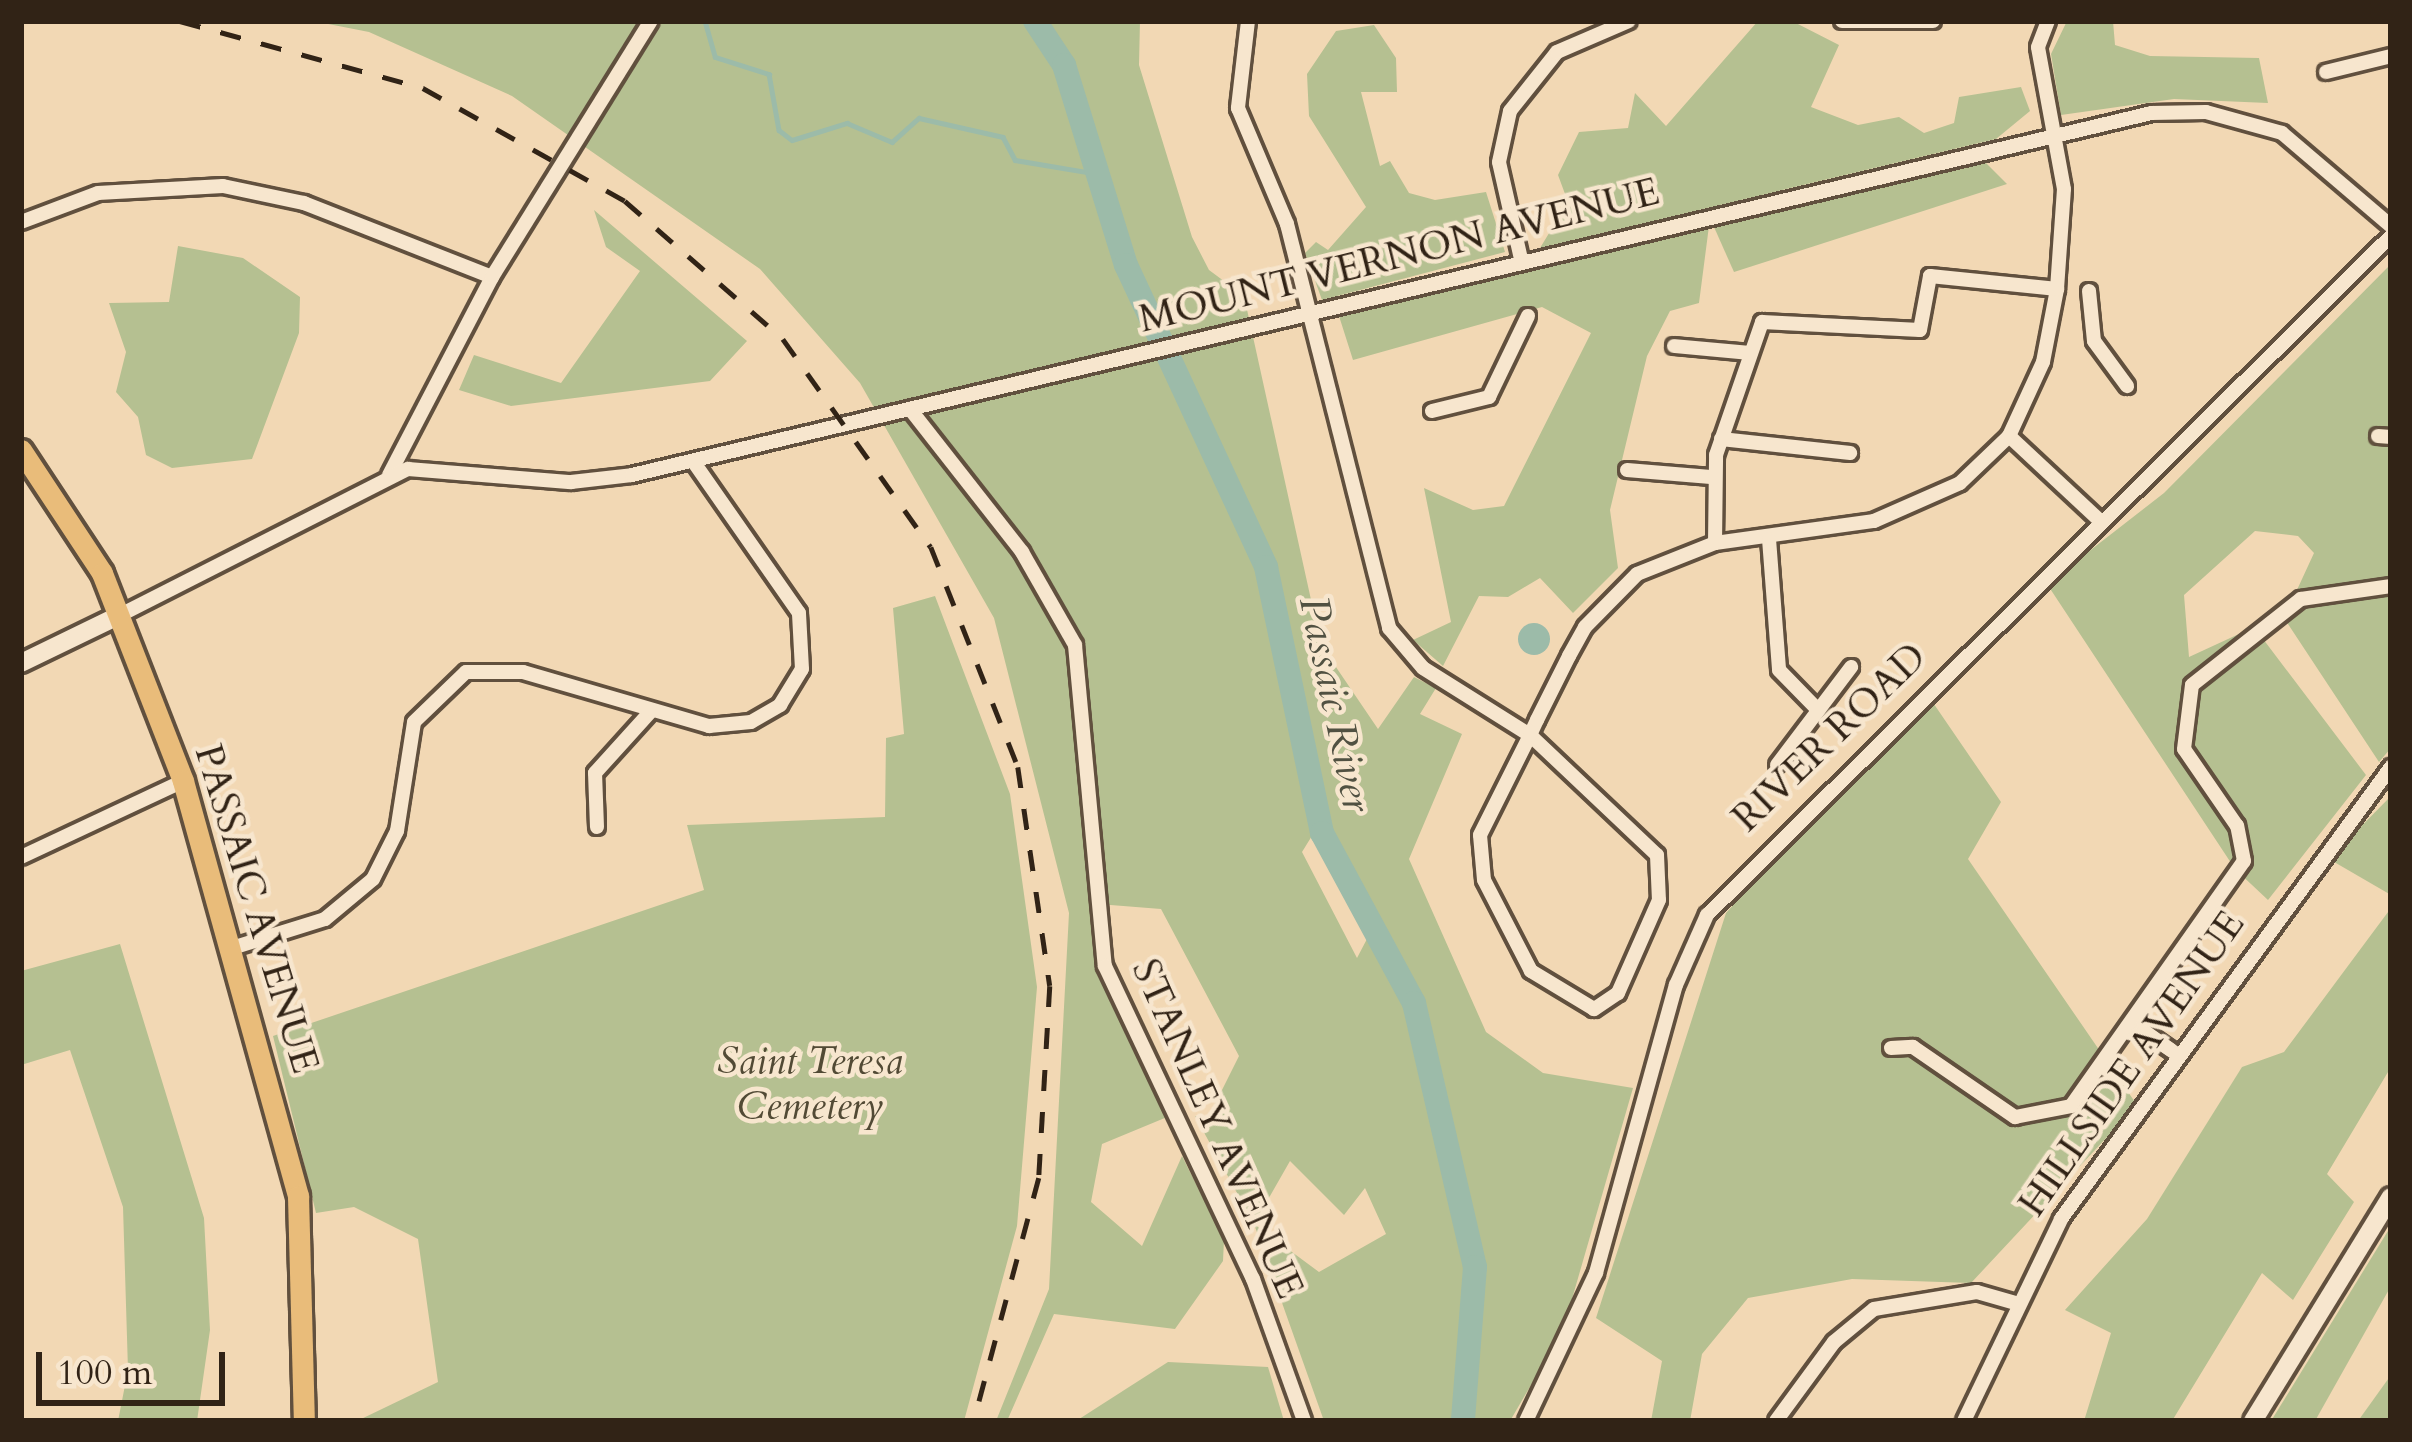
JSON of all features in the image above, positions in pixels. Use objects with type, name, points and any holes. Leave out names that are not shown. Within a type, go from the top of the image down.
[{"type":"main road","name":"PASSAIC AVENUE","points":[[21,451],[122,614],[183,781],[232,948],[302,1219],[304,1421]]},
{"type":"main road","points":[[21,663],[122,614]]},
{"type":"main road","points":[[2252,1421],[2391,1197]]},
{"type":"street","points":[[122,614],[389,475],[492,277],[651,21]]},
{"type":"street","points":[[1248,21],[1238,108],[1310,311],[1389,628],[1423,668],[1530,734],[1657,855],[1658,900],[1605,1006],[1580,1006],[1536,980],[1478,861],[1530,734],[1607,600],[1648,566],[1715,543],[1769,539],[1916,505],[1977,471],[2009,436],[2043,362],[2057,289],[2064,189],[2039,61],[2043,23]]},
{"type":"street","points":[[1521,259],[1499,162],[1510,111],[1557,52],[1629,21]]},
{"type":"street","points":[[1841,21],[1933,21]]},
{"type":"street","points":[[2326,72],[2391,56]]},
{"type":"street","name":"MOUNT VERNON AVENUE","points":[[389,475],[430,466],[571,482],[693,461],[1241,332],[1521,259],[2165,111],[2254,122],[2316,153],[2391,226]]},
{"type":"street","points":[[21,222],[98,193],[223,186],[304,203],[492,277]]},
{"type":"street","name":"RIVER ROAD","points":[[1526,1421],[1596,1273],[1676,985],[1707,915],[2099,520],[2391,236]]},
{"type":"street","points":[[1715,543],[1712,477],[1721,439],[1749,353],[1775,317],[1920,330],[1930,276],[2057,289]]},
{"type":"street","points":[[2090,291],[2094,341],[2127,386]]},
{"type":"street","points":[[1432,411],[1490,397],[1528,316]]},
{"type":"street","points":[[1675,346],[1749,353]]},
{"type":"street","name":"STANLEY AVENUE","points":[[910,409],[1022,552],[1075,645],[1105,966],[1253,1279],[1304,1421]]},
{"type":"street","points":[[2009,436],[2099,520]]},
{"type":"street","points":[[1721,439],[1850,453]]},
{"type":"street","points":[[232,948],[325,919],[373,879],[397,831],[413,722],[457,676],[523,672],[652,710],[751,722],[791,692],[805,652],[799,613],[693,461]]},
{"type":"street","points":[[1627,470],[1712,477]]},
{"type":"street","points":[[1769,539],[1779,670],[1818,710]]},
{"type":"street","points":[[1891,1048],[1912,1047],[2032,1119],[2071,1106],[2137,1026],[2244,861],[2237,826],[2184,749],[2192,685],[2301,599],[2391,586]]},
{"type":"street","points":[[1777,765],[1851,667]]},
{"type":"street","points":[[597,826],[595,773],[652,710]]},
{"type":"street","name":"HILLSIDE AVENUE","points":[[1964,1421],[2015,1303],[2173,1051],[2391,767]]},
{"type":"street","points":[[21,857],[183,781]]},
{"type":"street","points":[[2137,1026],[2173,1051]]},
{"type":"street","points":[[1776,1421],[1834,1342],[1874,1309],[1976,1292],[2015,1303]]},
{"type":"green space","points":[[313,21],[1140,21],[1139,65],[1192,237],[1209,270],[1244,296],[1321,645],[1378,729],[1414,677],[1436,688],[1420,714],[1462,734],[1409,859],[1486,1032],[1543,1073],[1633,1088],[1563,1330],[1510,1421],[1324,1421],[1254,1224],[1195,1116],[1209,1116],[1239,1056],[1161,909],[1098,904],[1108,990],[1172,1115],[1102,1144],[1091,1202],[1142,1246],[1182,1156],[1224,1240],[1223,1261],[1175,1329],[1054,1314],[1007,1421],[996,1421],[1049,1289],[1069,913],[994,618],[860,383],[760,269],[512,96],[369,32]],"holes":[[[1323,818],[1379,916],[1357,958],[1302,852]],[[1290,1161],[1344,1215],[1365,1188],[1386,1234],[1319,1272],[1254,1224]]]},
{"type":"green space","points":[[1758,21],[1792,21],[1839,45],[1811,107],[1858,125],[1899,117],[1924,133],[1954,123],[1959,97],[2021,87],[2030,111],[1996,139],[1540,248],[1568,202],[1558,175],[1579,132],[1628,128],[1635,93],[1666,126]]},
{"type":"green space","points":[[2067,21],[2113,21],[2115,45],[2150,56],[2259,58],[2268,103],[2174,99],[2061,115],[2051,54]]},
{"type":"green space","points":[[1374,25],[1396,58],[1397,92],[1361,92],[1380,166],[1390,161],[1409,193],[1435,200],[1486,192],[1505,252],[1322,300],[1305,253],[1316,242],[1328,250],[1366,207],[1309,116],[1307,74],[1336,31]]},
{"type":"green space","points":[[1984,161],[2007,184],[1734,272],[1714,227]]},
{"type":"green space","points":[[594,210],[747,341],[710,381],[511,406],[459,390],[474,355],[561,383],[640,271],[606,247]]},
{"type":"green space","points":[[1709,226],[1699,303],[1670,311],[1647,356],[1610,510],[1618,568],[1573,613],[1540,578],[1508,597],[1479,596],[1443,666],[1413,640],[1451,622],[1424,488],[1473,510],[1504,506],[1591,333],[1542,307],[1353,360],[1339,316]]},
{"type":"green space","points":[[178,246],[243,258],[300,297],[299,333],[252,459],[172,468],[146,455],[138,417],[116,392],[126,352],[109,303],[169,302]]},
{"type":"green space","points":[[2391,264],[2391,748],[2379,762],[2284,618],[2314,553],[2298,536],[2255,531],[2184,595],[2189,657],[2254,627],[2366,775],[2268,900],[2235,869],[2047,584],[2164,493]]},
{"type":"green space","name":"Saint Teresa Cemetery","points":[[935,596],[1010,794],[1037,987],[1017,1226],[964,1421],[357,1421],[438,1382],[418,1239],[354,1207],[316,1213],[273,1036],[704,890],[687,825],[885,817],[886,738],[904,734],[893,608]]},
{"type":"green space","points":[[1925,691],[2001,802],[1968,859],[2137,1105],[1971,1283],[1852,1279],[1748,1298],[1702,1354],[1690,1421],[1651,1421],[1662,1361],[1596,1318],[1726,913]]},
{"type":"green space","points":[[2391,796],[2391,895],[2329,859]]},
{"type":"green space","points":[[2391,908],[2391,1067],[2327,1174],[2354,1202],[2293,1300],[2262,1273],[2172,1421],[2084,1421],[2111,1333],[2065,1310],[2147,1219],[2242,1067],[2284,1052]]},
{"type":"green space","points":[[120,944],[204,1218],[210,1330],[197,1421],[118,1421],[128,1370],[123,1207],[70,1050],[21,1065],[21,971]]},
{"type":"green space","points":[[2391,1226],[2391,1286],[2315,1421],[2271,1421]]},
{"type":"green space","points":[[1168,1362],[1268,1367],[1284,1421],[1076,1421]]},
{"type":"green space","points":[[2391,1375],[2391,1421],[2358,1421]]},
{"type":"shaded area","points":[[1534,623],[1545,628],[1550,639],[1545,650],[1534,655],[1523,650],[1518,639],[1523,628]]},
{"type":"waterway","points":[[705,21],[715,57],[769,74],[779,130],[792,140],[847,123],[892,142],[919,118],[1003,137],[1015,160],[1099,174]]},
{"type":"waterway","name":"Passaic River","points":[[1035,21],[1064,65],[1126,265],[1266,567],[1322,833],[1414,1003],[1475,1267],[1463,1421]]},
{"type":"railway","points":[[180,21],[423,88],[625,201],[783,339],[931,547],[1018,767],[1050,986],[1039,1178],[974,1421]]}]
